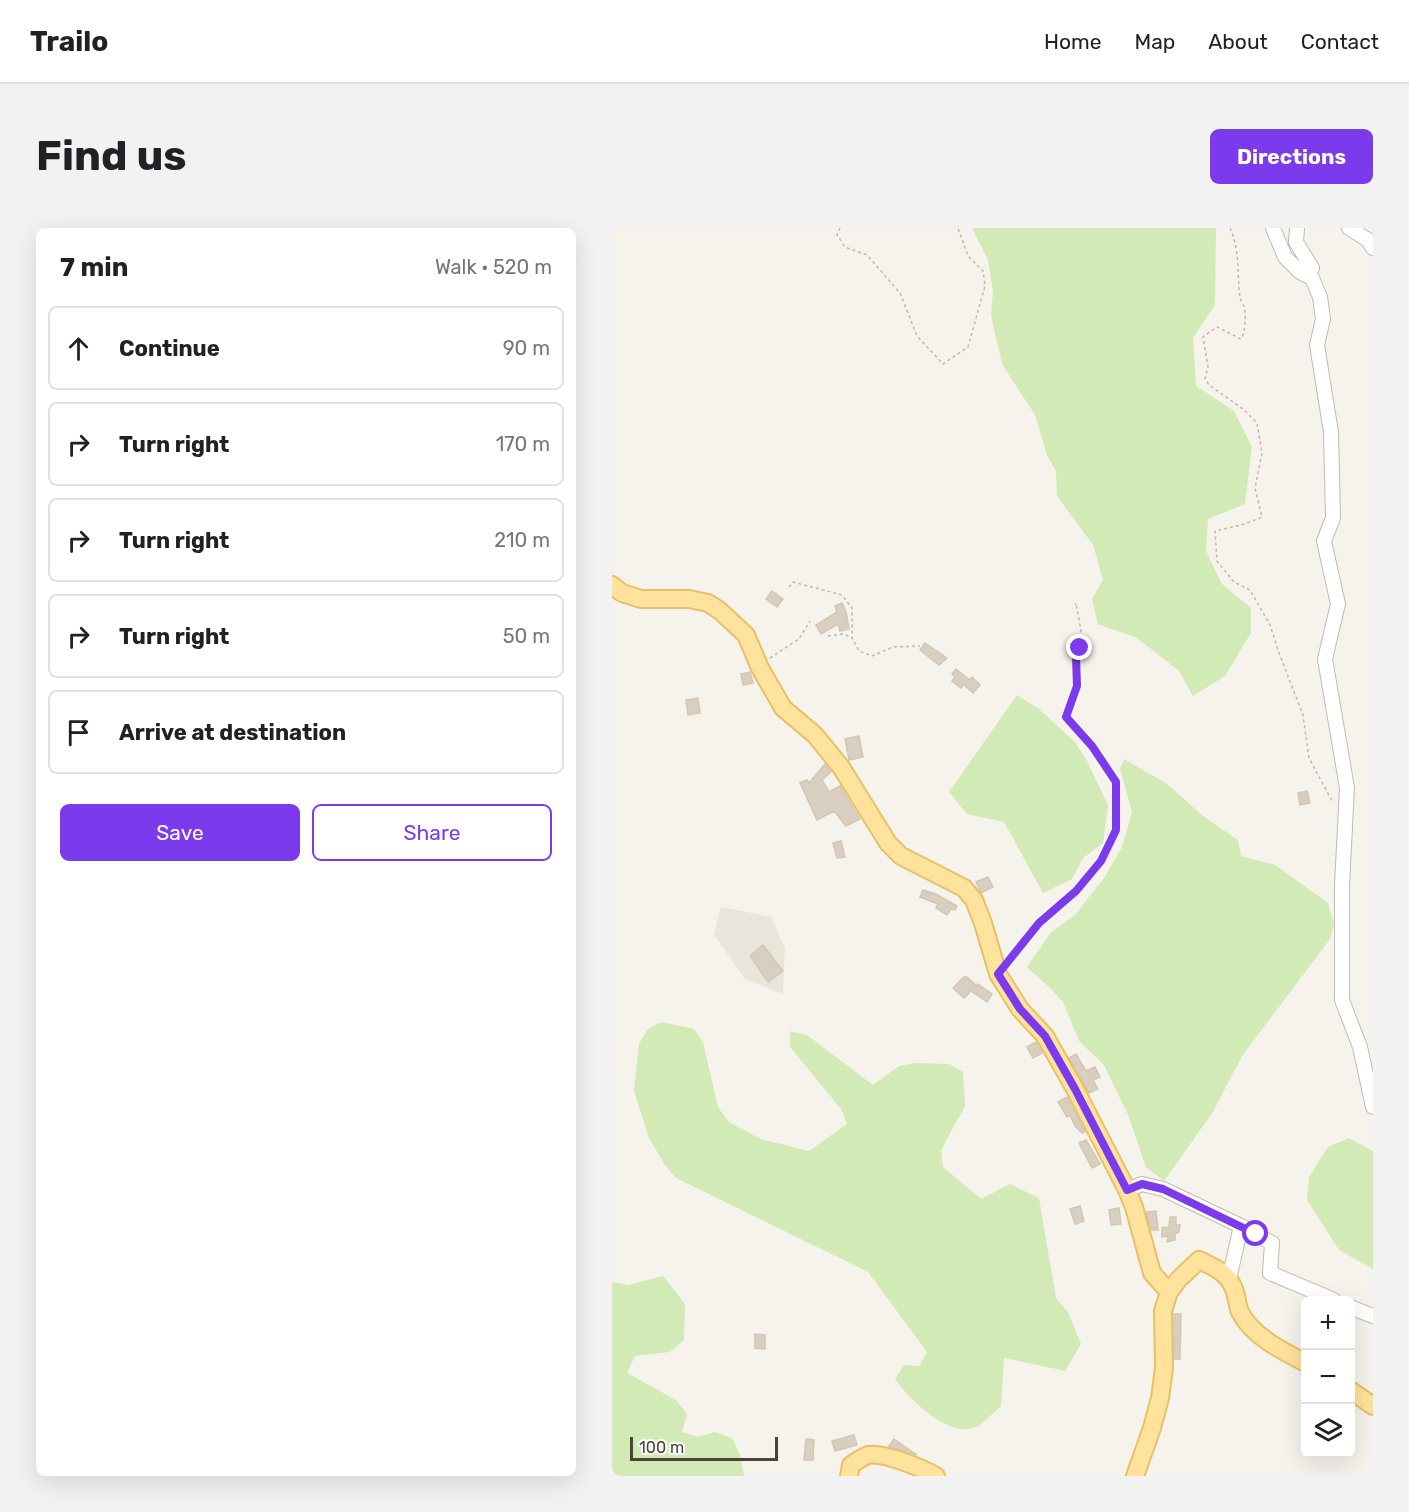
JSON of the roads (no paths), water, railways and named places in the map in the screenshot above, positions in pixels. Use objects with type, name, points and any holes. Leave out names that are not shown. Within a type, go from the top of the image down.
[{"type":"main road","points":[[612,585],[622,593],[641,599],[689,599],[708,603],[719,609],[746,635],[760,668],[783,708],[815,735],[841,767],[888,843],[901,856],[964,888],[974,900],[998,974],[1020,1009],[1045,1036],[1075,1089],[1127,1190],[1152,1273],[1169,1292]]},
{"type":"main road","points":[[1134,1476],[1152,1428],[1160,1398],[1164,1368],[1163,1311],[1169,1292],[1199,1260],[1221,1271],[1229,1279],[1234,1288],[1240,1312],[1258,1334],[1301,1361]]},
{"type":"main road","points":[[1355,1393],[1373,1406]]},
{"type":"main road","points":[[849,1476],[851,1465],[867,1455],[878,1455],[936,1476]]},
{"type":"street","points":[[1273,228],[1285,257],[1300,272],[1312,278],[1320,297],[1323,319],[1317,345],[1330,432],[1333,518],[1324,541],[1338,604],[1325,659],[1347,788],[1341,885],[1342,1000],[1360,1047],[1373,1107]]},
{"type":"street","points":[[1297,228],[1296,242],[1312,268],[1300,272]]},
{"type":"street","points":[[1349,228],[1368,240],[1373,248]]},
{"type":"street","points":[[1127,1190],[1142,1184],[1163,1189],[1241,1226],[1272,1243],[1270,1273],[1325,1296]]},
{"type":"street","points":[[1229,1279],[1241,1226]]},
{"type":"street","points":[[1355,1309],[1373,1316]]}]
